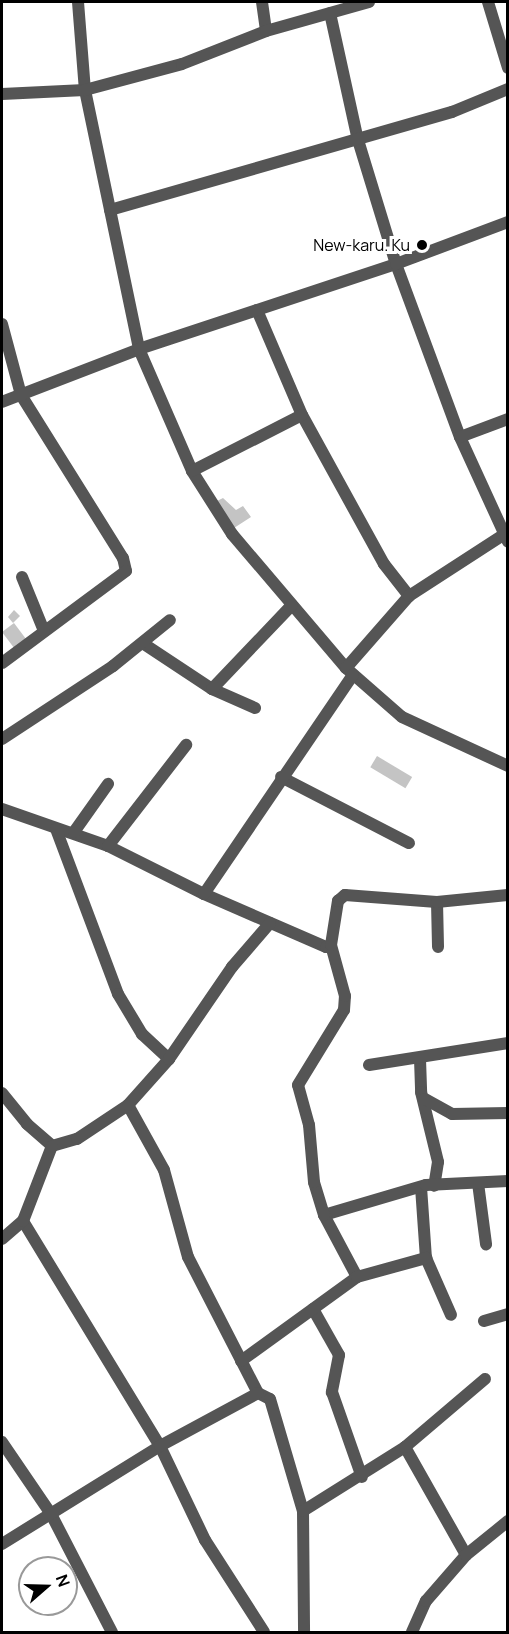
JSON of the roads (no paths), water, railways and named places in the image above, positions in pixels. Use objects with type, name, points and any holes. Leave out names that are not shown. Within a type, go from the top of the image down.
[{"type":"street","points":[[78,2],[86,90],[139,349],[192,471],[232,534],[349,672],[402,717],[507,766]]},
{"type":"street","points":[[262,2],[266,32]]},
{"type":"street","points":[[2,94],[86,90],[183,64],[266,32],[369,2]]},
{"type":"street","points":[[488,2],[507,68]]},
{"type":"street","points":[[204,894],[349,672],[409,596],[506,538],[460,437],[396,264],[358,140],[330,13]]},
{"type":"street","points":[[110,210],[452,112],[507,89]]},
{"type":"street","points":[[2,402],[139,349],[396,264],[507,222]]},
{"type":"street","points":[[257,310],[302,415],[384,564],[409,596]]},
{"type":"street","points":[[2,324],[21,395],[123,558],[126,571],[2,663]]},
{"type":"street","points":[[192,471],[302,415]]},
{"type":"street","points":[[460,437],[507,419]]},
{"type":"street","points":[[22,577],[44,631]]},
{"type":"street","points":[[212,689],[292,605]]},
{"type":"street","points":[[2,739],[144,644],[170,620]]},
{"type":"street","points":[[144,644],[212,689],[255,708]]},
{"type":"street","points":[[108,846],[186,745]]},
{"type":"street","points":[[281,777],[410,843]]},
{"type":"street","points":[[74,832],[108,784]]},
{"type":"street","points":[[2,809],[56,829],[74,832],[108,846],[204,894],[326,947],[331,945]]},
{"type":"street","points":[[56,829],[118,994],[142,1034],[169,1059]]},
{"type":"street","points":[[357,1277],[324,1215],[314,1182],[309,1125],[298,1086],[344,1010],[345,996],[331,945],[338,901],[345,894],[437,902],[507,895]]},
{"type":"street","points":[[437,902],[438,947]]},
{"type":"street","points":[[52,1146],[77,1139],[128,1105],[169,1059],[232,967],[270,923]]},
{"type":"street","points":[[369,1065],[420,1059],[507,1043]]},
{"type":"street","points":[[420,1059],[425,1099],[438,1162],[428,1186],[426,1258],[451,1315]]},
{"type":"street","points":[[2,1093],[27,1124],[52,1146]]},
{"type":"street","points":[[425,1099],[441,1110],[452,1114],[507,1113]]},
{"type":"street","points":[[128,1105],[164,1170],[188,1257],[258,1393],[270,1399],[303,1511],[304,1632]]},
{"type":"street","points":[[429,1117],[441,1110]]},
{"type":"street","points":[[2,1239],[23,1221],[52,1146]]},
{"type":"street","points":[[324,1215],[428,1186],[507,1181]]},
{"type":"street","points":[[478,1183],[486,1244]]},
{"type":"street","points":[[23,1221],[160,1446],[205,1540],[264,1632]]},
{"type":"street","points":[[241,1361],[357,1277],[426,1258]]},
{"type":"street","points":[[313,1309],[339,1355],[332,1392],[362,1477]]},
{"type":"street","points":[[484,1321],[507,1314]]},
{"type":"street","points":[[303,1511],[362,1477],[405,1448],[485,1379]]},
{"type":"street","points":[[2,1544],[160,1446],[258,1393]]},
{"type":"street","points":[[2,1442],[51,1514],[112,1632]]},
{"type":"street","points":[[405,1448],[466,1554]]},
{"type":"street","points":[[412,1632],[426,1601],[466,1554],[507,1521]]},
{"type":"place","name":"New-karu. Ku","points":[[422,245]]}]
